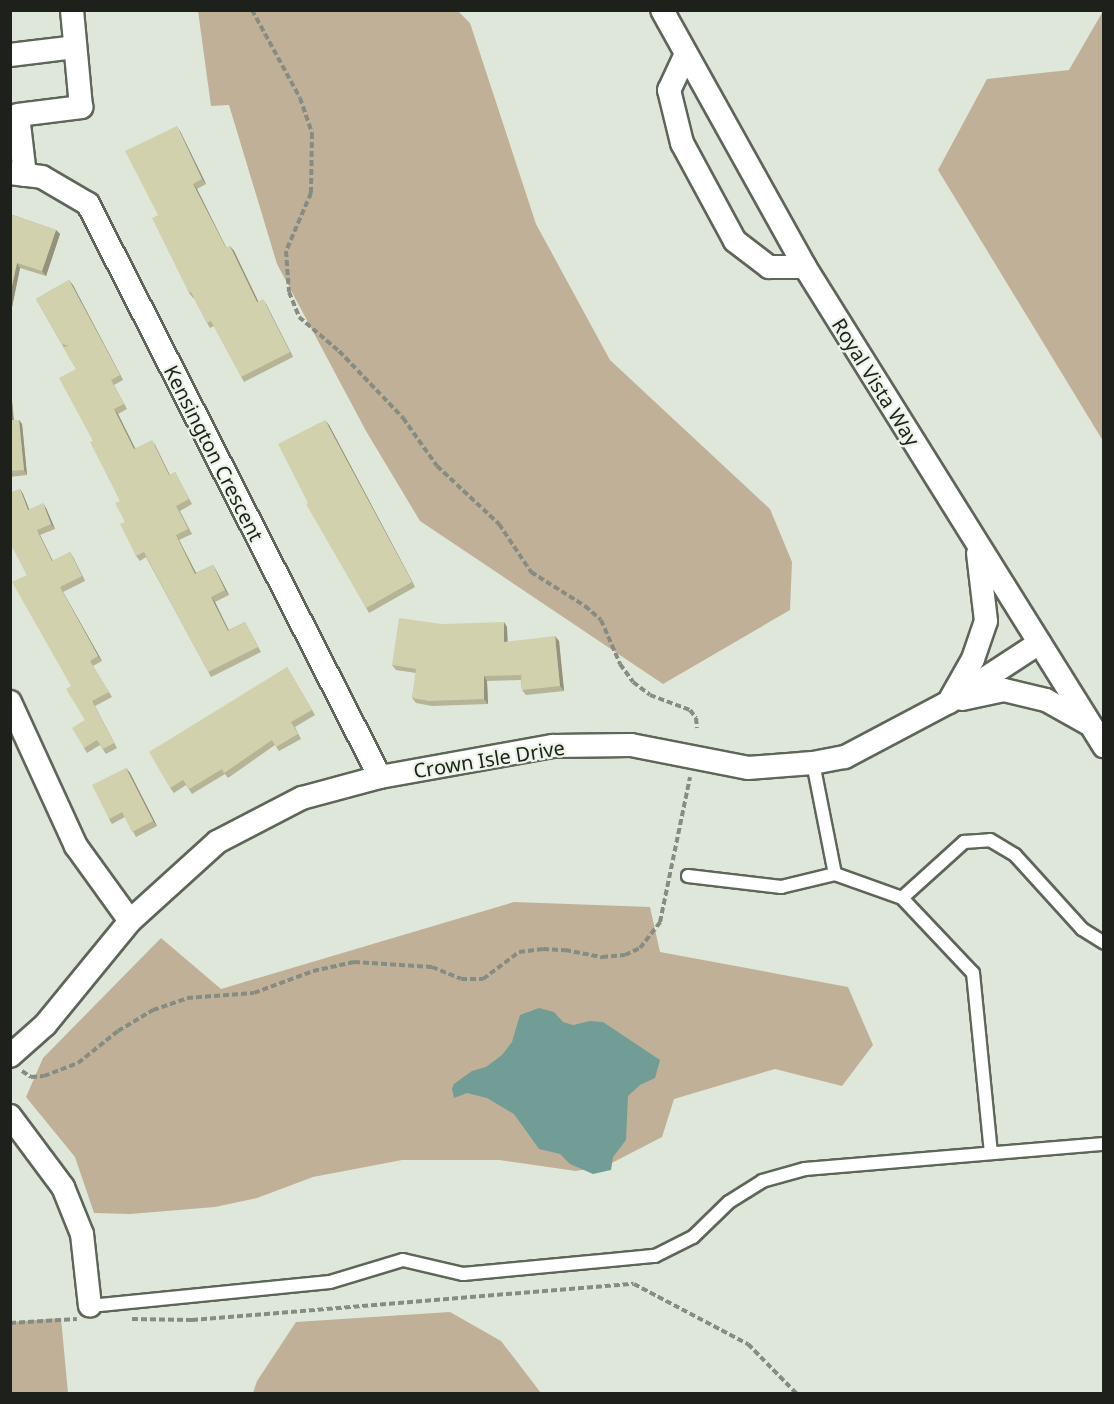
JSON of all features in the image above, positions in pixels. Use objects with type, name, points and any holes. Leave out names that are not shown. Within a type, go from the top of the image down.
[{"type":"street","points":[[18,174],[14,115],[81,107],[72,10]]},
{"type":"street","name":"Royal Vista Way","points":[[662,10],[805,267],[1104,746]]},
{"type":"street","points":[[10,55],[75,47]]},
{"type":"street","points":[[686,54],[669,90],[682,143],[735,241],[769,267],[805,267]]},
{"type":"street","name":"Kensington Crescent","points":[[18,174],[42,177],[88,204],[380,777]]},
{"type":"street","points":[[949,702],[973,660],[986,621],[978,546]]},
{"type":"street","name":"Crown Isle Drive","points":[[16,1063],[130,921],[217,842],[302,798],[380,777],[553,746],[631,745],[748,768],[813,763],[845,757],[949,702],[1039,643]]},
{"type":"street","points":[[949,702],[1004,690],[1046,700],[1090,724]]},
{"type":"street","points":[[10,702],[76,846],[130,921]]},
{"type":"street","points":[[10,1116],[63,1187],[82,1234],[86,1313]]},
{"type":"lane","points":[[813,763],[836,874]]},
{"type":"lane","points":[[902,898],[964,842],[990,840],[1015,855],[1044,891],[1082,929],[1104,943]]},
{"type":"lane","points":[[688,876],[781,886],[836,874],[902,898],[973,973],[991,1153]]},
{"type":"lane","points":[[86,1313],[330,1282],[403,1260],[463,1274],[655,1256],[693,1237],[729,1202],[762,1181],[805,1169],[1104,1144]]},
{"type":"path","points":[[252,10],[300,98],[312,133],[311,193],[286,251],[289,292],[299,317],[339,351],[403,418],[437,466],[499,524],[531,572],[585,606],[601,620],[620,664],[633,682],[650,695],[690,710],[696,718],[697,728]]},
{"type":"path","points":[[16,1063],[31,1077],[44,1076],[78,1063],[135,1020],[153,1010],[187,998],[254,993],[313,971],[354,962],[432,967],[461,979],[483,979],[519,952],[543,949],[565,950],[602,957],[624,955],[640,948],[660,922],[692,771]]},
{"type":"path","points":[[126,1319],[192,1320],[634,1284],[748,1344],[797,1394]]},
{"type":"path","points":[[10,1323],[86,1313]]},
{"type":"shaded area","points":[[198,11],[458,11],[470,23],[536,224],[610,360],[770,509],[792,562],[790,610],[663,684],[420,521],[366,431],[277,264],[229,105],[211,106]]},
{"type":"shaded area","points":[[1103,11],[1103,441],[938,170],[987,79],[1069,70]]},
{"type":"shaded area","points":[[514,902],[650,907],[660,952],[848,987],[873,1045],[842,1086],[775,1069],[674,1099],[662,1137],[608,1165],[576,1171],[499,1160],[402,1160],[313,1177],[257,1198],[215,1207],[130,1214],[94,1213],[75,1157],[26,1097],[43,1058],[161,938],[221,989]]},
{"type":"shaded area","points":[[450,1312],[501,1341],[541,1393],[253,1393],[257,1381],[296,1322]]},
{"type":"shaded area","points":[[61,1318],[68,1393],[11,1393],[11,1322]]},
{"type":"water","points":[[539,1008],[554,1012],[563,1022],[573,1025],[590,1021],[603,1022],[660,1060],[655,1078],[640,1085],[628,1096],[626,1140],[613,1157],[611,1170],[593,1174],[570,1164],[560,1154],[539,1149],[514,1114],[487,1098],[467,1093],[454,1098],[452,1089],[454,1084],[472,1071],[486,1067],[502,1055],[512,1042],[520,1015]]},
{"type":"building","points":[[177,126],[202,179],[193,184],[226,248],[230,246],[257,302],[263,299],[290,352],[241,377],[211,321],[207,323],[191,292],[189,293],[152,218],[158,215],[125,151]]},
{"type":"building","points":[[10,214],[56,230],[42,271],[17,263],[10,295]]},
{"type":"building","points":[[69,280],[120,375],[111,380],[124,404],[114,409],[134,449],[152,440],[169,475],[175,472],[189,499],[176,506],[188,529],[176,535],[195,574],[213,565],[225,590],[211,597],[228,631],[245,622],[258,647],[208,672],[144,552],[136,556],[120,524],[125,522],[115,503],[120,501],[90,442],[93,441],[59,378],[76,369],[63,347],[69,346],[62,344],[36,299]]},
{"type":"building","points":[[10,420],[19,420],[24,470],[10,471]]},
{"type":"building","points":[[325,420],[412,582],[366,608],[306,504],[308,503],[278,444]]},
{"type":"building","points":[[20,489],[28,510],[43,503],[51,524],[37,530],[52,561],[70,552],[82,576],[60,587],[98,656],[90,661],[109,692],[92,701],[114,743],[103,749],[97,740],[84,748],[72,728],[85,720],[66,689],[71,686],[12,582],[27,575],[10,543],[10,493]]},
{"type":"building","points":[[399,618],[442,624],[504,622],[504,642],[555,636],[560,686],[522,690],[521,675],[484,676],[484,699],[429,701],[412,698],[416,669],[392,665]]},
{"type":"building","points":[[287,667],[312,710],[291,722],[298,734],[276,747],[272,740],[224,773],[222,769],[189,789],[183,780],[170,788],[149,752]]},
{"type":"building","points":[[126,768],[153,821],[132,832],[122,812],[109,819],[92,785]]}]
